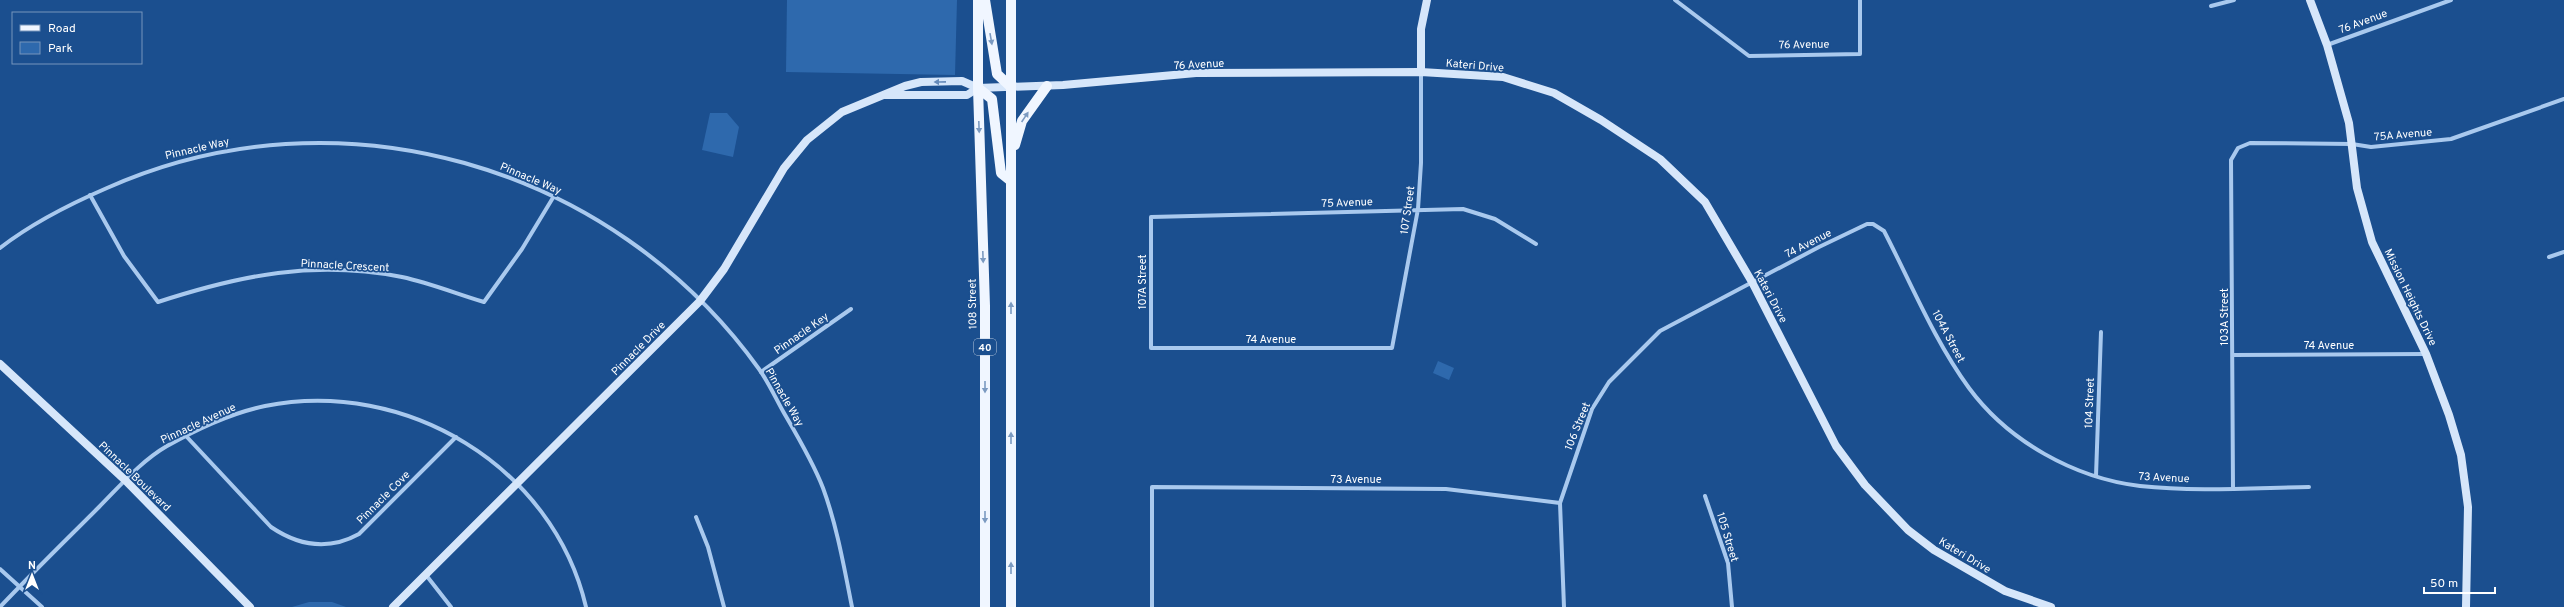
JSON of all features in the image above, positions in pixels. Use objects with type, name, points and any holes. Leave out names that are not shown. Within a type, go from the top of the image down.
[{"type":"main road","name":"108 Street","points":[[978,0],[978,88],[985,306],[985,607]]},
{"type":"main road","points":[[985,0],[997,74],[1011,87]]},
{"type":"main road","name":"40","points":[[1010,0],[1011,607]]},
{"type":"main road","points":[[1011,181],[1016,136],[1022,121],[1047,86]]},
{"type":"main road","points":[[978,88],[992,99],[1001,173],[1011,181]]},
{"type":"street","points":[[1420,72],[1421,29],[1427,0]]},
{"type":"street","name":"76 Avenue","points":[[1675,0],[1749,56],[1860,54],[1860,0]]},
{"type":"street","points":[[2211,6],[2234,0]]},
{"type":"street","name":"Mission Heights Drive","points":[[2310,0],[2327,45],[2349,123],[2358,188],[2372,242],[2426,354],[2450,415],[2461,455],[2468,507],[2466,607]]},
{"type":"street","name":"76 Avenue","points":[[2327,45],[2451,0]]},
{"type":"street","name":"76 Avenue","points":[[978,88],[1047,86],[1196,73],[1420,72]]},
{"type":"street","name":"107 Street","points":[[1392,348],[1418,209],[1421,163],[1420,72]]},
{"type":"street","name":"Kateri Drive","points":[[1420,72],[1503,77],[1554,92],[1601,120],[1660,160],[1705,202],[1752,282],[1836,446],[1865,485],[1908,530],[1934,550],[2005,591],[2051,607]]},
{"type":"street","name":"Pinnacle Drive","points":[[393,607],[700,301],[714,285],[773,184],[796,152],[818,130],[842,112],[880,95],[921,82],[962,81],[978,88]]},
{"type":"street","name":"Pinnacle Drive","points":[[880,95],[967,95],[978,88]]},
{"type":"street","name":"75A Avenue","points":[[2238,148],[2250,143],[2352,144],[2371,147],[2451,139],[2564,99]]},
{"type":"street","name":"Pinnacle Way","points":[[0,248],[53,213],[90,195],[132,176],[206,153],[285,143],[314,142],[388,146],[438,156],[512,178],[554,196],[619,233],[658,262],[700,301],[761,372],[822,486],[840,546],[852,607]]},
{"type":"street","name":"103A Street","points":[[2233,488],[2232,160],[2238,148]]},
{"type":"street","name":"Pinnacle Crescent","points":[[90,195],[124,256],[158,302],[237,279],[272,272],[314,270],[402,277],[484,302],[522,248],[554,196]]},
{"type":"street","name":"75 Avenue","points":[[1151,217],[1463,209],[1495,218],[1536,244]]},
{"type":"street","name":"107A Street","points":[[1151,217],[1151,348]]},
{"type":"street","name":"74 Avenue","points":[[1752,282],[1861,226],[1873,224]]},
{"type":"street","name":"104A Street","points":[[1873,224],[1884,231],[1942,344],[1969,388],[1995,416],[2028,444]]},
{"type":"street","points":[[2549,257],[2564,252]]},
{"type":"street","name":"106 Street","points":[[1564,607],[1560,503],[1592,410],[1609,382],[1660,331],[1752,282]]},
{"type":"street","name":"Pinnacle Key","points":[[761,372],[851,309]]},
{"type":"street","name":"104 Street","points":[[2096,476],[2101,332]]},
{"type":"street","name":"74 Avenue","points":[[1151,348],[1392,348]]},
{"type":"street","name":"74 Avenue","points":[[2233,354],[2426,354]]},
{"type":"street","name":"Pinnacle Boulevard","points":[[0,364],[125,480],[250,607]]},
{"type":"street","name":"Pinnacle Avenue","points":[[0,607],[125,480],[165,447],[186,436],[243,412],[265,406],[316,401],[380,407],[424,422],[456,437],[497,463],[517,483],[550,524],[569,558],[586,607]]},
{"type":"street","name":"Pinnacle Cove","points":[[186,436],[271,527],[288,539],[308,545],[344,542],[359,534],[456,437]]},
{"type":"street","name":"73 Avenue","points":[[2028,444],[2057,460],[2096,476],[2125,484],[2152,487],[2309,487]]},
{"type":"street","name":"73 Avenue","points":[[1152,607],[1152,487],[1446,489],[1560,503]]},
{"type":"street","name":"105 Street","points":[[1705,496],[1728,563],[1732,607]]},
{"type":"street","points":[[696,518],[708,547],[724,607]]},
{"type":"street","points":[[0,569],[20,585],[42,607]]},
{"type":"street","points":[[426,575],[451,607]]},
{"type":"green space","points":[[787,0],[957,0],[955,75],[786,72]]},
{"type":"green space","points":[[710,113],[727,113],[739,127],[733,157],[702,150]]},
{"type":"green space","points":[[1438,361],[1454,368],[1449,380],[1433,373]]},
{"type":"green space","points":[[309,602],[332,602],[346,607],[292,607]]}]
